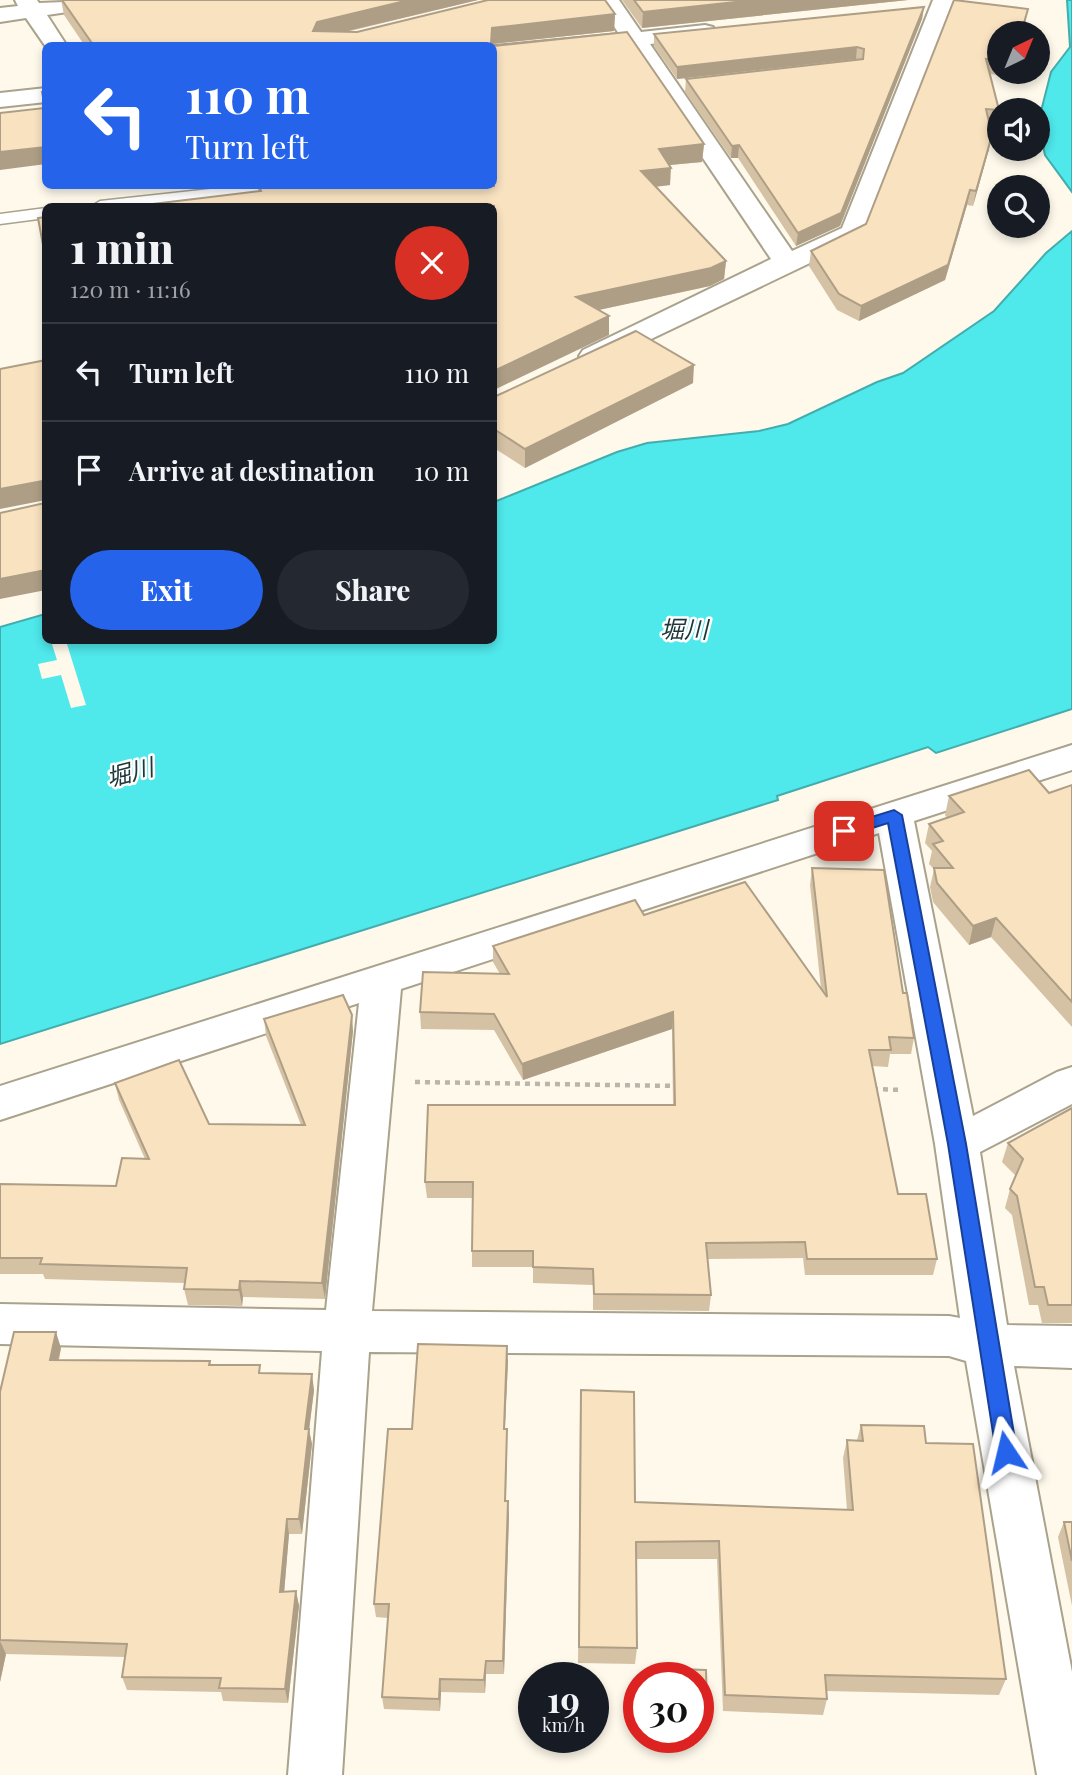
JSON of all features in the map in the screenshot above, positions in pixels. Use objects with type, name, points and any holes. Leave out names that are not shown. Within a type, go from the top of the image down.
[{"type":"street","points":[[0,15],[30,6],[102,0]]},
{"type":"street","points":[[608,0],[674,86],[786,262]]},
{"type":"street","points":[[913,11],[942,4]]},
{"type":"street","points":[[567,368],[853,232],[942,4]]},
{"type":"street","points":[[30,6],[53,42]]},
{"type":"street","points":[[497,53],[732,29]]},
{"type":"street","points":[[0,100],[42,95]]},
{"type":"street","points":[[0,1103],[1072,757]]},
{"type":"street","points":[[894,815],[957,1144],[987,1345],[1064,1775]]},
{"type":"street","points":[[314,1775],[347,1331],[382,978]]},
{"type":"street","points":[[957,1144],[1072,1084]]},
{"type":"street","points":[[0,1324],[347,1331],[949,1336],[987,1345],[1072,1347]]},
{"type":"lane","points":[[126,203],[247,189]]},
{"type":"lane","points":[[0,219],[42,214]]},
{"type":"path","points":[[372,1082],[687,1087]]},
{"type":"path","points":[[865,1089],[947,1091]]},
{"type":"water","points":[[1067,0],[1072,0],[1072,192],[1049,161],[1050,98],[1044,98],[1051,72],[1070,47]]},
{"type":"water","name":"堀川","points":[[1072,231],[1072,709],[936,753],[928,747],[777,796],[778,800],[0,1044],[0,627],[42,615],[42,644],[497,644],[497,501],[617,452],[647,443],[759,431],[788,424],[877,382],[903,373],[994,311],[1046,253]]},
{"type":"pier","points":[[52,644],[67,644],[86,705],[71,708],[61,675],[42,679],[38,664],[57,660]]},
{"type":"building","points":[[62,0],[409,0],[317,22],[313,31],[357,32],[488,0],[605,0],[615,14],[492,28],[491,42],[91,42]]},
{"type":"building","points":[[634,0],[754,0],[643,12]]},
{"type":"building","points":[[954,0],[1028,9],[1024,21],[987,21],[987,84],[992,84],[996,98],[987,98],[987,152],[976,191],[970,190],[948,265],[861,306],[839,294],[811,251],[866,224]]},
{"type":"building","points":[[924,7],[841,213],[798,233],[739,145],[732,146],[686,79],[863,59],[864,49],[857,47],[677,67],[654,34]]},
{"type":"building","points":[[627,32],[704,144],[659,149],[671,168],[641,171],[726,261],[711,268],[576,297],[609,316],[497,370],[497,203],[161,203],[261,191],[260,189],[497,189],[497,46]]},
{"type":"building","points":[[42,108],[42,147],[0,152],[0,113]]},
{"type":"building","points":[[38,218],[42,218],[42,240]]},
{"type":"building","points":[[636,331],[694,365],[525,449],[497,431],[497,396]]},
{"type":"building","points":[[42,361],[42,481],[0,489],[0,369]]},
{"type":"building","points":[[42,504],[42,571],[0,579],[0,513]]},
{"type":"building","points":[[1029,770],[1049,793],[1072,785],[1072,1002],[996,918],[973,926],[937,883],[934,868],[953,868],[933,844],[943,841],[929,824],[964,812],[949,796]]},
{"type":"building","points":[[812,868],[884,870],[903,993],[907,993],[914,1038],[889,1037],[891,1050],[869,1050],[898,1194],[926,1194],[937,1259],[807,1259],[805,1242],[706,1243],[711,1295],[594,1294],[593,1269],[533,1267],[533,1251],[472,1251],[473,1182],[425,1182],[428,1105],[675,1105],[673,1012],[522,1064],[494,1014],[420,1012],[423,972],[509,974],[493,946],[635,900],[644,915],[745,882],[827,997]]},
{"type":"building","points":[[343,995],[352,1015],[322,1283],[240,1281],[239,1290],[184,1289],[187,1268],[40,1264],[42,1258],[0,1258],[0,1184],[116,1186],[122,1158],[149,1159],[115,1083],[179,1060],[209,1124],[305,1125],[264,1019]]},
{"type":"building","points":[[1072,1108],[1072,1305],[1048,1305],[1044,1287],[1035,1287],[1017,1196],[1010,1189],[1023,1159],[1008,1143]]},
{"type":"building","points":[[14,1332],[56,1332],[50,1360],[210,1361],[209,1365],[260,1365],[259,1373],[312,1374],[299,1519],[287,1519],[280,1592],[296,1591],[285,1689],[219,1688],[221,1678],[122,1677],[127,1644],[0,1640],[0,1392]]},
{"type":"building","points":[[418,1344],[507,1346],[504,1429],[507,1429],[505,1501],[508,1501],[503,1661],[486,1661],[484,1680],[440,1679],[439,1699],[382,1697],[389,1604],[374,1604],[388,1429],[412,1429]]},
{"type":"building","points":[[581,1390],[634,1392],[635,1502],[853,1510],[847,1440],[863,1441],[861,1425],[924,1426],[926,1443],[973,1444],[1006,1679],[825,1675],[827,1699],[725,1695],[719,1541],[636,1542],[637,1648],[579,1647]]},
{"type":"building","points":[[1064,1522],[1072,1522],[1072,1561]]},
{"type":"route","points":[[844,831],[894,815],[957,1144],[1006,1452]]}]
